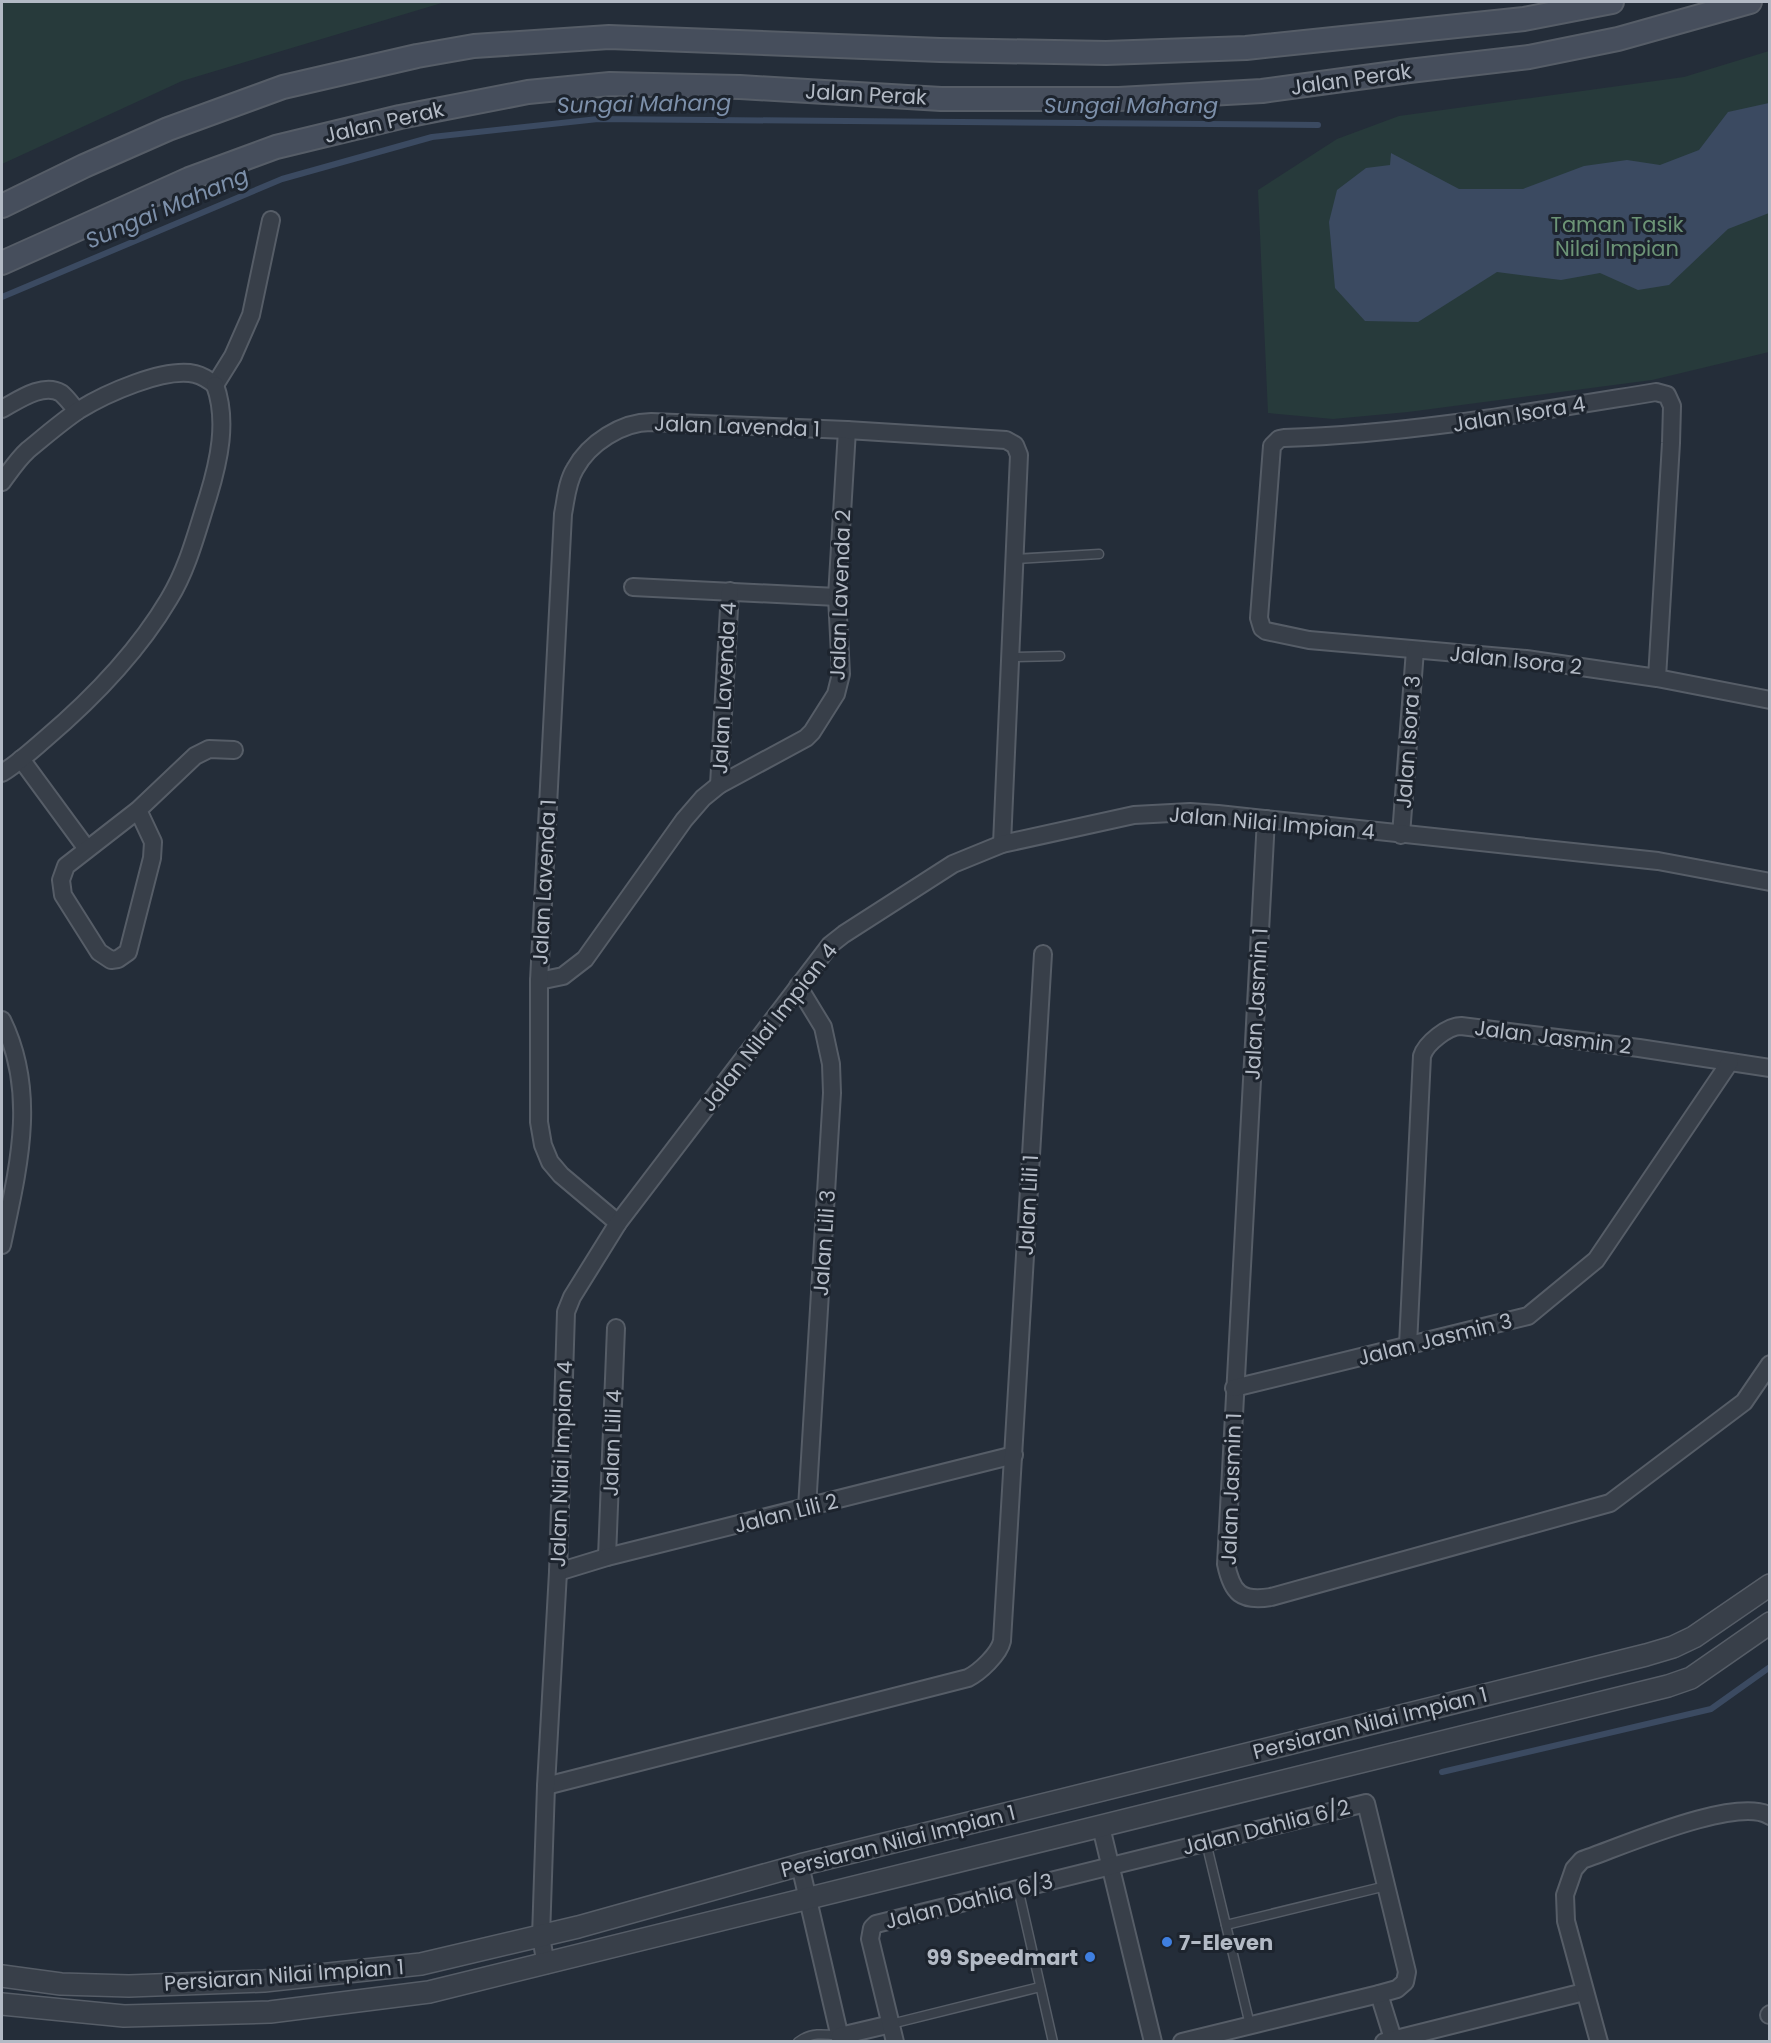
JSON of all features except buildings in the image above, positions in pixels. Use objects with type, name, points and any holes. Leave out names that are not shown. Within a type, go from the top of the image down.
[{"type":"main road","name":"Jalan Perak","points":[[2,206],[168,129],[283,87],[417,56],[474,46],[609,37],[940,50],[1094,53],[1246,48],[1524,19],[1612,2]]},
{"type":"main road","name":"Jalan Perak","points":[[2,263],[189,179],[276,147],[400,117],[528,92],[610,84],[740,87],[941,99],[1119,99],[1262,91],[1529,57],[1618,39],[1750,2]]},
{"type":"street","points":[[215,385],[233,356],[251,315],[271,220]]},
{"type":"street","points":[[2,482],[27,452],[77,411],[101,397],[153,378],[176,373],[195,374],[215,385],[221,400],[222,415],[219,453],[213,482],[193,547],[170,598],[132,652],[72,716],[2,773]]},
{"type":"street","points":[[2,409],[37,391],[51,390],[63,395],[77,411]]},
{"type":"street","name":"Jalan Isora 4","points":[[1262,628],[1259,618],[1270,451],[1279,439],[1344,436],[1480,421],[1662,393],[1667,395],[1672,406],[1657,678]]},
{"type":"street","name":"Jalan Lavenda 1","points":[[618,1223],[561,1175],[550,1162],[543,1145],[539,1122],[539,981],[563,514],[568,484],[583,457],[618,430],[642,422],[847,430],[1006,440],[1015,445],[1019,455],[1002,844]]},
{"type":"street","name":"Jalan Lavenda 2","points":[[539,981],[563,976],[585,959],[694,807],[711,790],[806,738],[836,694],[841,674],[837,597],[847,430]]},
{"type":"street","points":[[633,587],[837,597]]},
{"type":"street","name":"Jalan Lavenda 4","points":[[719,785],[730,591]]},
{"type":"street","name":"Jalan Isora 2","points":[[1262,628],[1270,633],[1309,640],[1526,659],[1657,678],[1770,700]]},
{"type":"street","name":"Jalan Isora 3","points":[[1401,835],[1415,650]]},
{"type":"street","points":[[138,810],[150,834],[153,849],[131,945],[128,952],[118,959],[111,960],[99,952],[63,895],[62,872],[66,866],[138,810],[195,756],[210,749],[234,750]]},
{"type":"street","points":[[21,759],[87,849]]},
{"type":"street","name":"Jalan Nilai Impian 4","points":[[546,1965],[541,1937],[546,1786],[558,1572],[566,1312],[572,1297],[618,1223],[830,945],[953,864],[1002,844],[1134,814],[1190,812],[1266,819],[1658,861],[1770,882]]},
{"type":"street","name":"Jalan Jasmin 1","points":[[1266,819],[1226,1564],[1229,1580],[1235,1591],[1245,1597],[1271,1598],[1610,1503],[1744,1402],[1770,1364]]},
{"type":"street","name":"Jalan Lili 1","points":[[546,1786],[972,1677],[1002,1644],[1043,954]]},
{"type":"street","name":"Jalan Lili 3","points":[[798,986],[824,1027],[831,1064],[832,1093],[807,1508]]},
{"type":"street","points":[[2,1020],[16,1055],[22,1098],[17,1174],[2,1245]]},
{"type":"street","name":"Jalan Jasmin 2","points":[[1408,1345],[1422,1056],[1428,1046],[1451,1028],[1461,1026],[1639,1048],[1770,1068]]},
{"type":"street","name":"Jalan Jasmin 3","points":[[1234,1388],[1528,1316],[1596,1260],[1730,1062]]},
{"type":"street","name":"Jalan Lili 4","points":[[607,1557],[616,1328]]},
{"type":"street","name":"Jalan Lili 2","points":[[558,1572],[607,1557],[1014,1455]]},
{"type":"street","name":"Persiaran Nilai Impian 1","points":[[2,1976],[61,1984],[129,1986],[264,1981],[421,1964],[541,1937],[800,1865],[1664,1650],[1694,1638],[1770,1585]]},
{"type":"street","name":"Persiaran Nilai Impian 1","points":[[2,2004],[124,2016],[270,2012],[429,1992],[546,1965],[808,1897],[1101,1827],[1668,1686],[1691,1678],[1770,1623]]},
{"type":"street","name":"Jalan Dahlia 6/2","points":[[1110,1865],[1366,1803],[1408,1977],[1402,1986],[1379,1994],[1182,2042]]},
{"type":"street","points":[[1599,2042],[1566,1921],[1565,1895],[1574,1869],[1582,1860],[1676,1824],[1735,1812],[1764,1812],[1770,1815]]},
{"type":"street","points":[[1101,1827],[1153,2042]]},
{"type":"street","points":[[800,1865],[840,2039],[891,2024]]},
{"type":"street","name":"Jalan Dahlia 6/3","points":[[895,2042],[870,1939],[872,1928],[876,1924],[1110,1865]]},
{"type":"street","points":[[1379,1994],[1390,2041],[1584,1992]]},
{"type":"lane","points":[[1014,559],[1099,554]]},
{"type":"lane","points":[[1010,657],[1060,656]]},
{"type":"lane","points":[[1206,1842],[1250,2025]]},
{"type":"lane","points":[[1226,1925],[1386,1886]]},
{"type":"lane","points":[[1018,1888],[1053,2042]]},
{"type":"lane","points":[[891,2024],[1040,1987]]},
{"type":"lane","points":[[798,2042],[807,2035],[823,2034],[840,2039]]},
{"type":"green space","points":[[2,2],[445,2],[182,81],[2,164]]},
{"type":"green space","name":"Taman Tasik Nilai Impian","points":[[1769,51],[1769,352],[1652,380],[1408,412],[1333,419],[1268,413],[1258,190],[1337,139],[1399,116],[1684,77]]},
{"type":"water","points":[[1769,103],[1769,213],[1728,229],[1669,285],[1638,290],[1600,273],[1561,280],[1497,272],[1418,322],[1365,321],[1335,288],[1329,222],[1337,190],[1366,168],[1390,165],[1391,153],[1459,189],[1523,189],[1584,166],[1627,160],[1660,165],[1699,150],[1728,112]]},
{"type":"waterway","name":"Sungai Mahang","points":[[2,297],[282,179],[432,137],[598,119],[1318,125]]},
{"type":"waterway","points":[[1442,1772],[1711,1709],[1770,1667]]},
{"type":"place","name":"7-Eleven","points":[[1167,1942]]},
{"type":"place","name":"99 Speedmart","points":[[1090,1957]]}]
